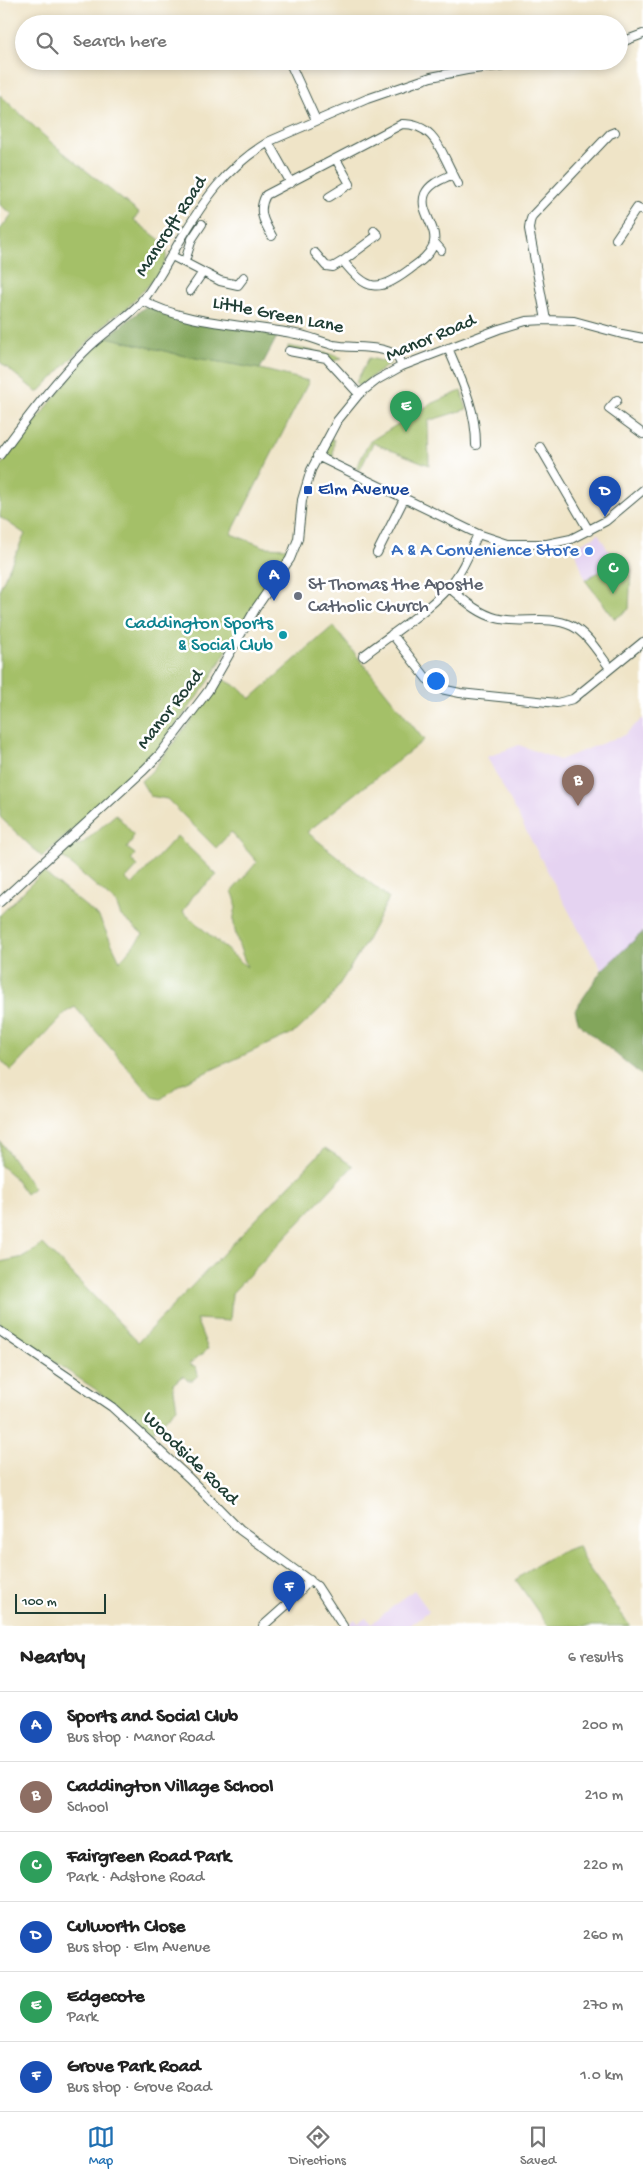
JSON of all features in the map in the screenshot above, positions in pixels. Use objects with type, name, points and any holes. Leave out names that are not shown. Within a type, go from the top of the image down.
[{"type":"street","points":[[628,40],[643,34]]},
{"type":"street","points":[[293,70],[316,120]]},
{"type":"street","name":"Mancroft Road","points":[[0,455],[17,431],[84,352],[142,300],[172,256],[209,194],[234,165],[268,142],[316,120],[400,86],[439,75],[474,70]]},
{"type":"street","points":[[272,236],[262,217],[261,204],[266,195],[402,124],[415,124],[432,136],[458,184]]},
{"type":"street","points":[[546,320],[529,229],[530,222],[557,190],[614,132]]},
{"type":"street","points":[[268,142],[291,183]]},
{"type":"street","points":[[329,197],[351,183],[336,159]]},
{"type":"street","points":[[343,261],[360,280],[368,285],[381,286],[396,280],[422,260],[430,251],[434,242],[434,235],[425,210],[425,195],[434,184],[453,174]]},
{"type":"street","points":[[616,239],[640,207]]},
{"type":"street","points":[[185,261],[192,239],[202,224]]},
{"type":"street","points":[[315,252],[326,266],[333,267],[378,236]]},
{"type":"street","points":[[434,242],[441,250]]},
{"type":"street","points":[[172,256],[239,289],[244,277]]},
{"type":"street","points":[[190,291],[203,272]]},
{"type":"street","name":"Little Green Lane","points":[[142,300],[153,306],[217,322],[297,334],[334,345],[383,350],[397,356],[402,366]]},
{"type":"street","name":"Manor Road","points":[[0,902],[160,754],[208,691],[256,608],[293,552],[298,539],[306,486],[317,456],[337,421],[360,394],[377,380],[402,366],[508,326],[546,320],[580,322],[643,338]]},
{"type":"street","points":[[448,348],[471,402],[475,420],[476,445]]},
{"type":"street","points":[[289,351],[326,358],[360,394]]},
{"type":"street","points":[[617,400],[609,409],[643,434]]},
{"type":"street","points":[[540,447],[589,531]]},
{"type":"street","points":[[317,456],[478,534],[508,544],[533,545],[560,542],[589,531],[606,521],[643,490]]},
{"type":"street","points":[[377,553],[404,498]]},
{"type":"street","points":[[363,656],[437,599],[463,566],[478,534]]},
{"type":"street","points":[[448,587],[480,612],[496,618],[510,620],[534,619],[571,626],[582,634],[610,668]]},
{"type":"street","points":[[392,634],[427,679],[441,689],[460,693],[557,702],[573,699],[643,642]]},
{"type":"street","name":"Woodside Road","points":[[0,1331],[112,1407],[189,1478],[240,1530],[321,1590],[343,1626]]},
{"type":"street","points":[[263,1626],[310,1580]]},
{"type":"shaded area","points":[[598,533],[615,562],[585,580],[573,543],[579,544],[596,536]]},
{"type":"shaded area","points":[[643,718],[643,932],[602,970],[583,938],[487,757],[519,745],[559,760],[624,735]]},
{"type":"shaded area","points":[[414,1590],[429,1611],[409,1626],[347,1625],[355,1619],[358,1623],[366,1618],[372,1623]]},
{"type":"green space","points":[[0,95],[53,144],[139,213],[134,220],[160,240],[167,248],[166,260],[158,275],[126,309],[111,318],[38,393],[0,362],[0,230],[12,214],[0,205]]},
{"type":"green space","points":[[145,307],[210,323],[279,333],[260,369],[185,356],[107,337]]},
{"type":"green space","points":[[107,337],[185,356],[260,369],[309,381],[231,534],[265,547],[289,548],[286,556],[265,585],[209,681],[159,748],[135,774],[42,857],[0,817],[0,588],[25,534],[0,517],[0,466],[89,354]]},
{"type":"green space","points":[[288,346],[342,358],[334,361],[288,349]]},
{"type":"green space","points":[[369,358],[391,363],[359,386],[356,382]]},
{"type":"green space","points":[[461,391],[467,409],[428,421],[429,465],[373,443],[360,470],[356,469],[369,442],[429,405]]},
{"type":"green space","points":[[330,438],[334,440],[333,458],[324,453]]},
{"type":"green space","points":[[615,562],[631,569],[629,609],[615,619],[585,580]]},
{"type":"green space","points":[[333,626],[424,740],[307,832],[389,898],[365,944],[330,999],[297,1031],[180,1084],[161,1099],[153,1097],[75,1007],[66,1012],[11,1071],[0,1059],[0,915],[43,872],[99,917],[120,961],[143,934],[121,916],[116,903],[60,855],[67,847],[82,844],[116,814],[133,834],[132,841],[127,848],[135,854],[131,860],[138,866],[126,879],[132,885],[177,836],[217,875],[193,896],[183,912],[247,967],[235,931],[236,902],[232,891],[257,862],[231,832],[216,848],[167,799],[150,796],[141,781],[151,772],[223,679],[241,689],[250,699]]},
{"type":"green space","points":[[643,932],[643,1076],[579,1024],[575,1010],[602,970]]},
{"type":"green space","points":[[0,1141],[34,1188],[26,1194],[13,1176],[0,1165]]},
{"type":"green space","points":[[325,1148],[353,1166],[232,1293],[230,1321],[196,1319],[208,1349],[189,1364],[196,1367],[198,1375],[193,1380],[187,1380],[183,1376],[173,1384],[177,1408],[149,1435],[95,1389],[0,1326],[0,1262],[24,1257],[43,1244],[138,1342]]},
{"type":"green space","points":[[578,1546],[584,1561],[630,1626],[548,1626],[516,1580],[546,1560]]},
{"type":"place","name":"Edgecote","points":[[406,432]]},
{"type":"place","name":"Elm Avenue","points":[[308,490]]},
{"type":"place","name":"Culworth Close","points":[[605,517]]},
{"type":"place","name":"A & A Convenience Store","points":[[589,551]]},
{"type":"place","name":"Fairgreen Road Park","points":[[613,594]]},
{"type":"place","name":"St Thomas the Apostle Catholic Church","points":[[298,596]]},
{"type":"place","name":"Sports and Social Club","points":[[274,601]]},
{"type":"place","name":"Caddington Sports & Social Club","points":[[283,635]]},
{"type":"place","name":"Caddington Village School","points":[[578,806]]},
{"type":"place","name":"Grove Park Road","points":[[289,1612]]}]
